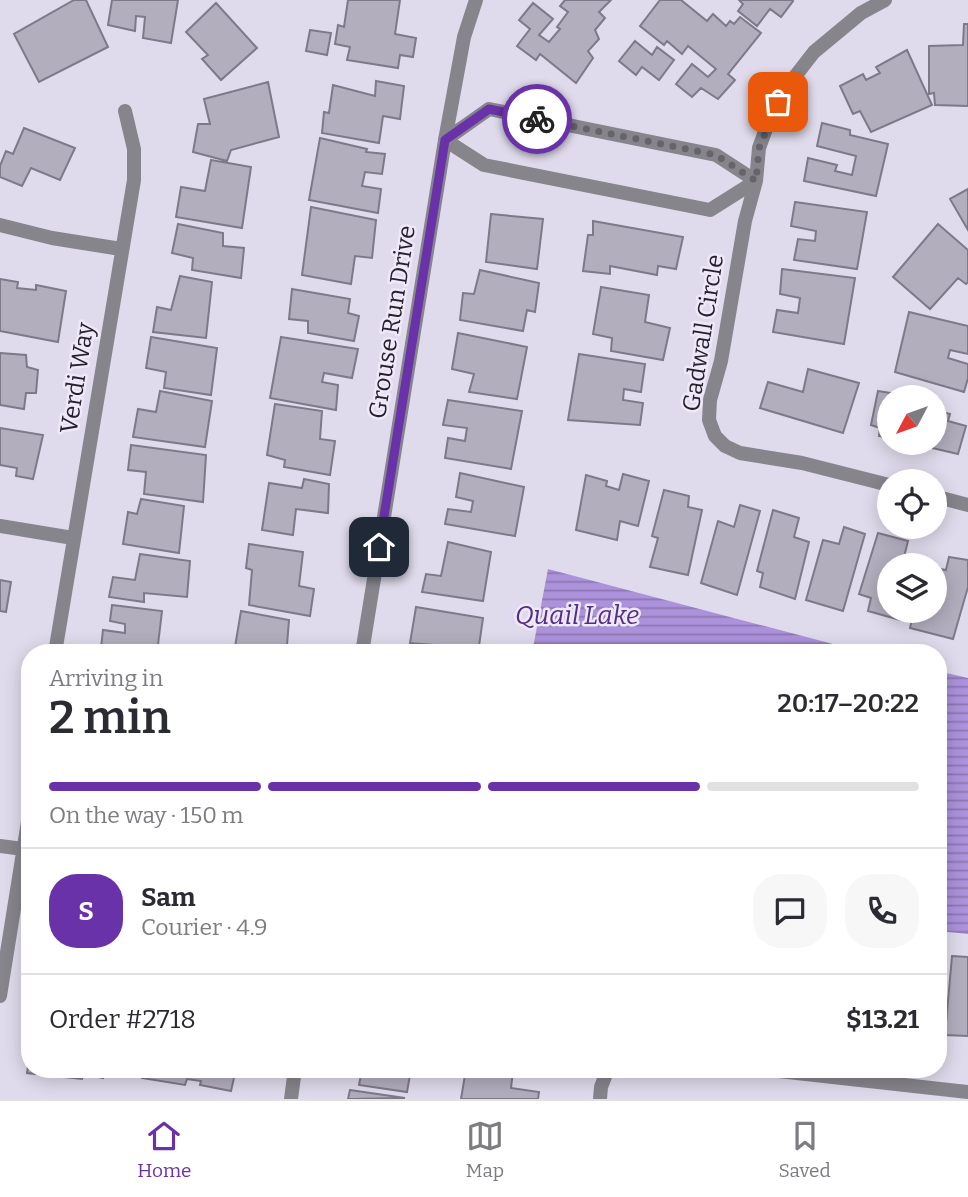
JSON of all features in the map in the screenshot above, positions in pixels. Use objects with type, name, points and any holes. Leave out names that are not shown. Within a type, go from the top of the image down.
[{"type":"street","name":"Grouse Run Drive","points":[[363,644],[445,140],[464,37],[476,0]]},
{"type":"street","name":"Gadwall Circle","points":[[877,482],[802,463],[740,453],[725,446],[715,436],[709,420],[710,400],[721,361],[745,221],[756,181],[759,148],[771,115],[786,88],[814,52],[836,31],[885,0]]},
{"type":"street","points":[[489,109],[716,155],[756,181],[710,209],[484,164],[445,140],[489,109]]},
{"type":"street","name":"Verdi Way","points":[[56,644],[134,180],[134,149],[125,111]]},
{"type":"street","points":[[0,225],[121,249]]},
{"type":"street","points":[[947,499],[968,505]]},
{"type":"street","points":[[0,526],[73,538]]},
{"type":"street","points":[[0,846],[21,849]]},
{"type":"street","points":[[0,996],[21,862]]},
{"type":"street","points":[[291,1099],[294,1078]]},
{"type":"street","points":[[600,1099],[604,1078]]},
{"type":"street","points":[[841,1078],[968,1092]]},
{"type":"water","name":"Quail Lake","points":[[548,569],[833,644],[534,644]]},
{"type":"water","points":[[947,673],[968,678],[968,934],[947,932]]},
{"type":"building","points":[[74,0],[86,0],[108,47],[39,82],[14,34]]},
{"type":"building","points":[[112,0],[178,0],[171,43],[143,38],[145,17],[136,16],[135,31],[108,25]]},
{"type":"building","points":[[348,0],[400,0],[395,34],[416,38],[413,57],[400,55],[398,68],[347,60],[350,47],[335,44],[338,25],[344,27]]},
{"type":"building","points":[[565,0],[611,0],[599,12],[605,18],[595,30],[599,39],[588,51],[593,58],[576,83],[540,54],[536,60],[517,46],[530,29],[519,20],[533,3],[553,19],[539,35],[549,42],[560,29],[557,27],[568,12],[560,6]]},
{"type":"building","points":[[660,0],[681,0],[707,21],[713,14],[726,26],[730,21],[734,24],[740,17],[761,33],[728,74],[735,80],[718,99],[701,88],[692,97],[676,84],[692,64],[708,77],[716,69],[688,46],[682,54],[667,41],[664,45],[640,26]]},
{"type":"building","points":[[739,0],[793,1],[781,17],[770,9],[757,26],[738,11],[743,4]]},
{"type":"building","points":[[216,3],[257,48],[221,80],[202,59],[208,55],[186,32]]},
{"type":"building","points":[[964,24],[968,24],[968,106],[935,105],[934,93],[929,94],[929,46],[963,45]]},
{"type":"building","points":[[310,30],[331,33],[327,55],[306,51]]},
{"type":"building","points":[[635,41],[652,55],[657,47],[674,60],[659,80],[642,67],[636,75],[619,61]]},
{"type":"building","points":[[907,50],[932,105],[871,132],[860,111],[853,114],[840,86],[863,74],[866,80],[880,73],[876,67]]},
{"type":"building","points":[[376,81],[404,86],[400,119],[383,116],[379,143],[322,133],[324,112],[329,113],[333,85],[375,96]]},
{"type":"building","points":[[268,82],[279,137],[231,150],[227,161],[193,152],[198,124],[210,124],[204,99]]},
{"type":"building","points":[[822,123],[850,130],[850,135],[888,144],[876,196],[804,181],[808,158],[837,165],[835,171],[852,175],[856,156],[817,146]]},
{"type":"building","points":[[24,128],[75,148],[60,180],[31,168],[22,186],[0,177],[0,166],[6,151],[13,154]]},
{"type":"building","points":[[320,138],[367,149],[366,152],[385,154],[382,174],[365,172],[362,186],[381,189],[378,213],[309,200]]},
{"type":"building","points":[[211,160],[251,167],[242,228],[176,217],[181,187],[205,191]]},
{"type":"building","points":[[968,189],[968,230],[950,199]]},
{"type":"building","points":[[795,202],[867,212],[857,269],[794,260],[798,239],[815,241],[816,231],[791,226]]},
{"type":"building","points":[[311,207],[376,220],[372,258],[355,256],[351,284],[302,275]]},
{"type":"building","points":[[491,214],[543,219],[537,269],[486,262]]},
{"type":"building","points":[[593,221],[683,237],[676,269],[658,266],[657,275],[610,266],[610,274],[583,271],[588,235],[593,235]]},
{"type":"building","points":[[178,224],[223,233],[223,246],[244,248],[241,278],[192,270],[193,258],[172,253]]},
{"type":"building","points":[[938,224],[968,250],[968,282],[966,284],[958,278],[930,309],[893,277]]},
{"type":"building","points":[[782,269],[855,278],[844,344],[773,332],[777,310],[798,313],[800,298],[780,294]]},
{"type":"building","points":[[480,270],[539,283],[535,312],[527,310],[523,331],[460,320],[463,293],[474,294]]},
{"type":"building","points":[[180,276],[212,282],[206,338],[153,332],[157,307],[171,310]]},
{"type":"building","points":[[0,279],[18,282],[17,288],[36,290],[36,285],[66,291],[58,342],[0,331]]},
{"type":"building","points":[[601,287],[649,295],[645,322],[670,328],[663,360],[611,351],[612,338],[593,334]]},
{"type":"building","points":[[292,289],[350,299],[348,313],[359,316],[354,341],[308,333],[308,321],[289,319]]},
{"type":"building","points":[[909,312],[968,326],[968,354],[950,350],[948,358],[968,364],[964,392],[895,372]]},
{"type":"building","points":[[458,333],[527,347],[517,399],[469,392],[474,374],[452,369]]},
{"type":"building","points":[[151,337],[217,348],[211,395],[164,388],[166,372],[146,368]]},
{"type":"building","points":[[281,337],[358,349],[352,378],[324,373],[322,382],[338,385],[336,410],[270,398]]},
{"type":"building","points":[[0,353],[26,355],[27,367],[38,370],[36,393],[26,393],[24,409],[0,405]]},
{"type":"building","points":[[579,354],[645,364],[641,392],[624,389],[623,400],[643,403],[640,425],[568,420]]},
{"type":"building","points":[[808,369],[859,383],[843,433],[760,408],[768,382],[803,392]]},
{"type":"building","points":[[160,391],[212,401],[205,447],[133,437],[138,409],[156,412]]},
{"type":"building","points":[[877,396],[877,427],[871,425]]},
{"type":"building","points":[[448,400],[522,411],[511,469],[445,458],[448,438],[465,441],[467,428],[443,425]]},
{"type":"building","points":[[275,404],[322,411],[320,439],[335,441],[330,475],[284,467],[285,460],[267,455]]},
{"type":"building","points":[[947,413],[950,414],[948,421],[966,426],[958,454],[947,451]]},
{"type":"building","points":[[0,428],[43,435],[33,479],[16,476],[17,468],[0,465]]},
{"type":"building","points":[[131,445],[206,455],[203,502],[144,494],[146,472],[128,470]]},
{"type":"building","points":[[460,473],[524,487],[515,536],[445,524],[448,509],[471,512],[473,501],[456,497]]},
{"type":"building","points":[[623,474],[649,481],[638,526],[620,521],[617,540],[576,530],[586,475],[607,481],[606,486],[619,490]]},
{"type":"building","points":[[304,479],[329,484],[328,513],[296,509],[293,535],[262,530],[269,483],[302,488]]},
{"type":"building","points":[[664,490],[689,496],[688,507],[702,510],[688,575],[650,567],[658,538],[652,536]]},
{"type":"building","points":[[141,499],[184,506],[179,553],[123,544],[128,512],[137,514]]},
{"type":"building","points":[[740,505],[760,511],[737,595],[701,583],[718,521],[734,527]]},
{"type":"building","points":[[773,510],[799,518],[794,537],[809,542],[795,599],[760,587],[763,573],[757,571]]},
{"type":"building","points":[[844,527],[865,534],[843,611],[806,600],[823,540],[839,544]]},
{"type":"building","points":[[877,536],[877,539],[908,541],[905,553],[877,553],[877,614],[868,611],[871,598],[859,594]]},
{"type":"building","points":[[448,542],[491,552],[483,601],[422,592],[426,574],[441,576]]},
{"type":"building","points":[[249,544],[303,552],[299,586],[314,589],[310,616],[249,605],[252,570],[246,568]]},
{"type":"building","points":[[140,554],[190,561],[187,597],[144,593],[144,602],[109,597],[113,577],[135,580]]},
{"type":"building","points":[[949,557],[968,560],[968,587],[953,639],[910,628],[911,623],[947,623]]},
{"type":"building","points":[[0,580],[11,582],[6,612],[0,611]]},
{"type":"building","points":[[112,605],[162,611],[158,644],[101,644],[103,630],[125,633],[125,624],[110,621]]},
{"type":"building","points":[[416,607],[483,618],[479,644],[410,643]]},
{"type":"building","points":[[241,611],[289,620],[287,644],[236,644]]},
{"type":"building","points":[[952,956],[968,957],[968,1036],[947,1035]]},
{"type":"building","points":[[142,1078],[234,1078],[231,1091],[200,1085],[201,1081],[187,1079],[185,1085]]},
{"type":"building","points":[[360,1078],[409,1078],[407,1092],[359,1085]]},
{"type":"building","points":[[464,1078],[512,1078],[511,1088],[539,1092],[538,1099],[461,1099]]},
{"type":"building","points":[[350,1090],[405,1098],[348,1099]]},
{"type":"way so far","points":[[537,119],[716,155],[756,181],[759,148],[778,102]]},
{"type":"route","points":[[379,547],[445,140],[489,109],[537,119]]}]
